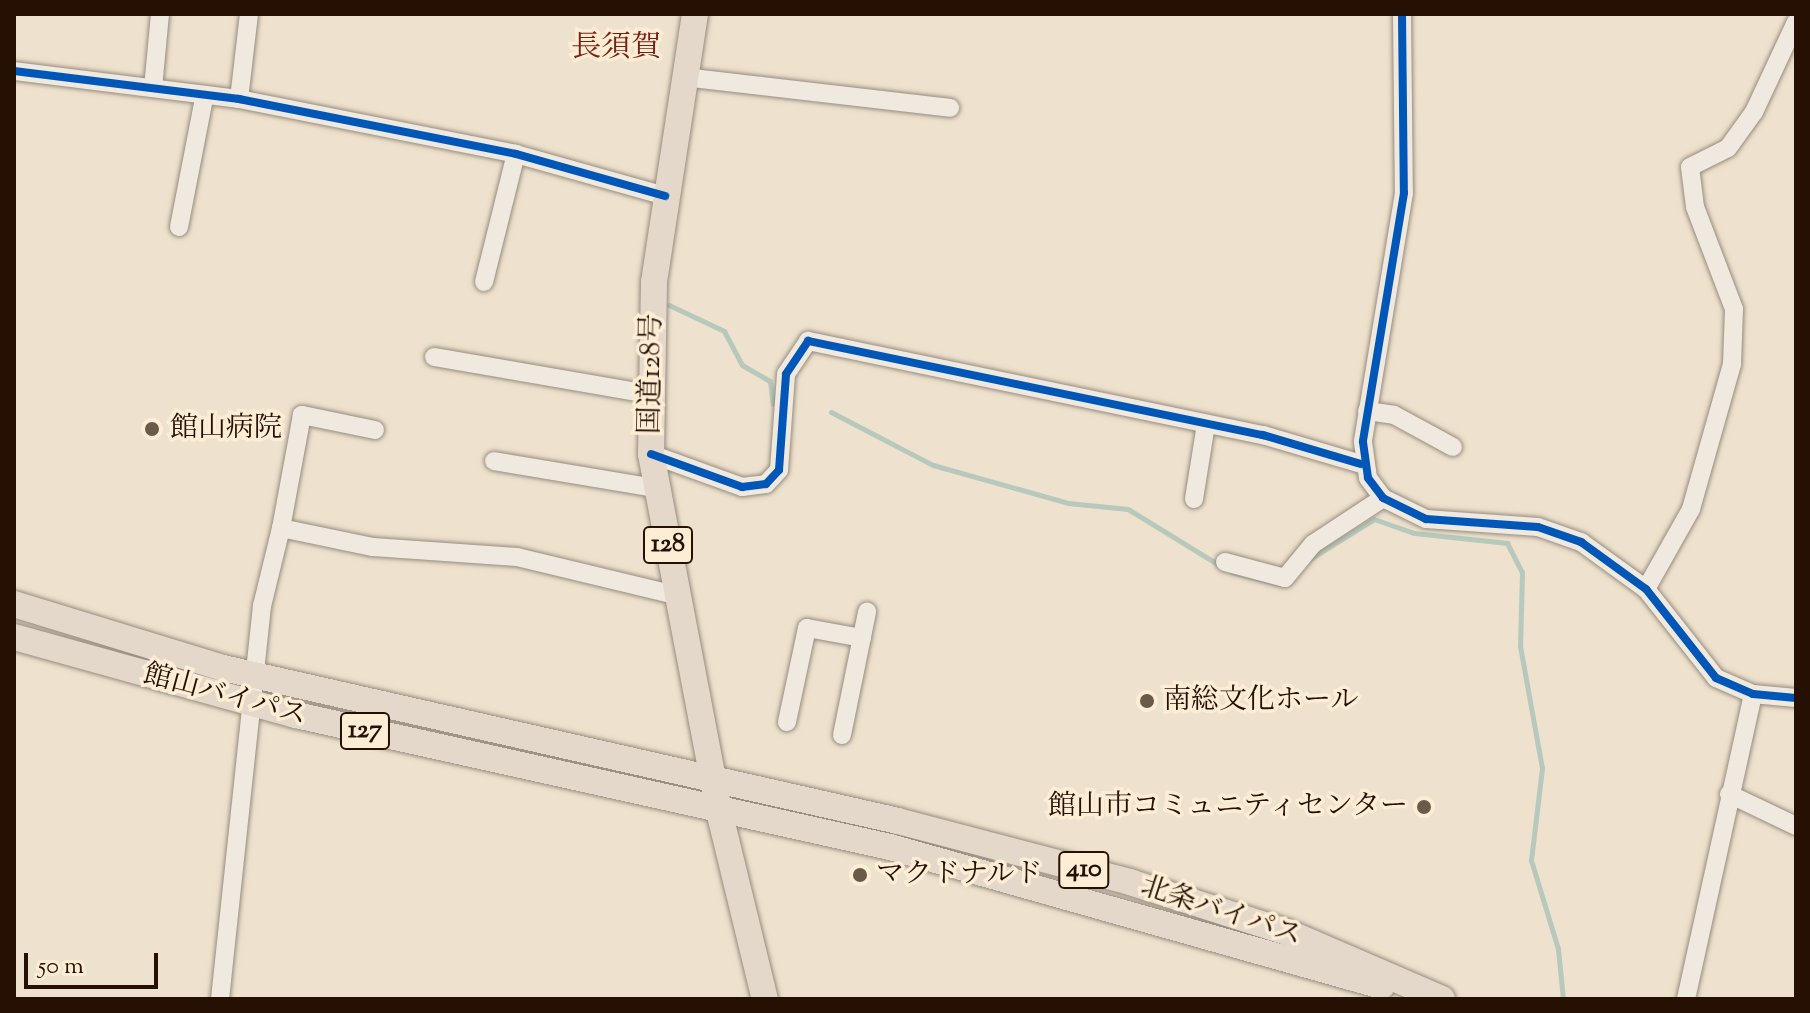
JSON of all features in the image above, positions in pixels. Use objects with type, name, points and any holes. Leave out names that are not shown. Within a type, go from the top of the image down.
[{"type":"highway","name":"国道128号","points":[[695,14],[665,196],[649,394],[651,454],[656,488],[713,778]]},
{"type":"highway","name":"館山バイパス","points":[[14,604],[258,677],[713,778]]},
{"type":"highway","name":"館山バイパス","points":[[14,637],[256,705],[719,811]]},
{"type":"highway","name":"128","points":[[713,778],[765,999]]},
{"type":"highway","name":"北条バイパス","points":[[713,778],[1229,911],[1442,999]]},
{"type":"highway","name":"北条バイパス","points":[[719,811],[991,873],[1431,999]]},
{"type":"street","points":[[153,88],[160,14]]},
{"type":"street","points":[[239,99],[249,14]]},
{"type":"street","points":[[1402,14],[1404,193],[1361,464],[1383,498],[1426,519],[1538,527],[1581,542],[1646,589],[1692,656],[1716,678],[1753,694],[1796,698]]},
{"type":"street","points":[[1646,589],[1691,509],[1732,364],[1734,309],[1695,207],[1690,167],[1728,148],[1754,112],[1796,22]]},
{"type":"street","points":[[14,71],[153,88],[204,98],[239,99],[516,154],[665,196]]},
{"type":"street","points":[[684,77],[950,108]]},
{"type":"street","points":[[179,227],[204,98]]},
{"type":"street","points":[[484,282],[516,154]]},
{"type":"street","points":[[651,454],[742,487],[766,484],[779,470],[786,374],[808,341],[1206,424],[1361,464]]},
{"type":"street","points":[[434,357],[649,394]]},
{"type":"street","points":[[1367,411],[1394,415],[1453,447]]},
{"type":"street","points":[[220,999],[256,705],[262,606],[281,528],[302,415],[375,430]]},
{"type":"street","points":[[1194,499],[1206,424]]},
{"type":"street","points":[[494,461],[656,488]]},
{"type":"street","points":[[1225,562],[1285,578],[1313,544],[1383,498]]},
{"type":"street","points":[[281,528],[373,547],[517,557],[679,596]]},
{"type":"street","points":[[842,735],[867,612]]},
{"type":"street","points":[[787,722],[807,628],[862,638]]},
{"type":"street","points":[[1686,999],[1753,694]]},
{"type":"street","points":[[1729,794],[1796,826]]},
{"type":"waterway","points":[[669,305],[724,331],[742,365],[770,381],[773,404]]},
{"type":"waterway","points":[[831,412],[933,465],[1068,503],[1128,509],[1219,565]]},
{"type":"waterway","points":[[1310,559],[1374,519],[1414,533],[1507,543],[1522,572],[1520,646],[1542,768],[1531,860],[1558,949],[1563,999]]},
{"type":"waterway","points":[[1232,572],[1279,584]]},
{"type":"cycle path","points":[[1402,14],[1404,193],[1363,442],[1368,478],[1383,498],[1426,519],[1538,527],[1581,542],[1646,589],[1716,678],[1753,694],[1796,698]]},
{"type":"cycle path","points":[[14,71],[239,99],[516,154],[665,196]]},
{"type":"cycle path","points":[[651,454],[742,487],[766,484],[779,470],[786,374],[808,341],[1263,435],[1361,464]]},
{"type":"place","name":"館山病院","points":[[152,429]]},
{"type":"place","name":"南総文化ホール","points":[[1147,701]]},
{"type":"place","name":"館山市コミュニティセンター","points":[[1424,807]]},
{"type":"place","name":"マクドナルド","points":[[860,875]]},
{"type":"district","name":"長須賀","points":[[616,49]]}]
